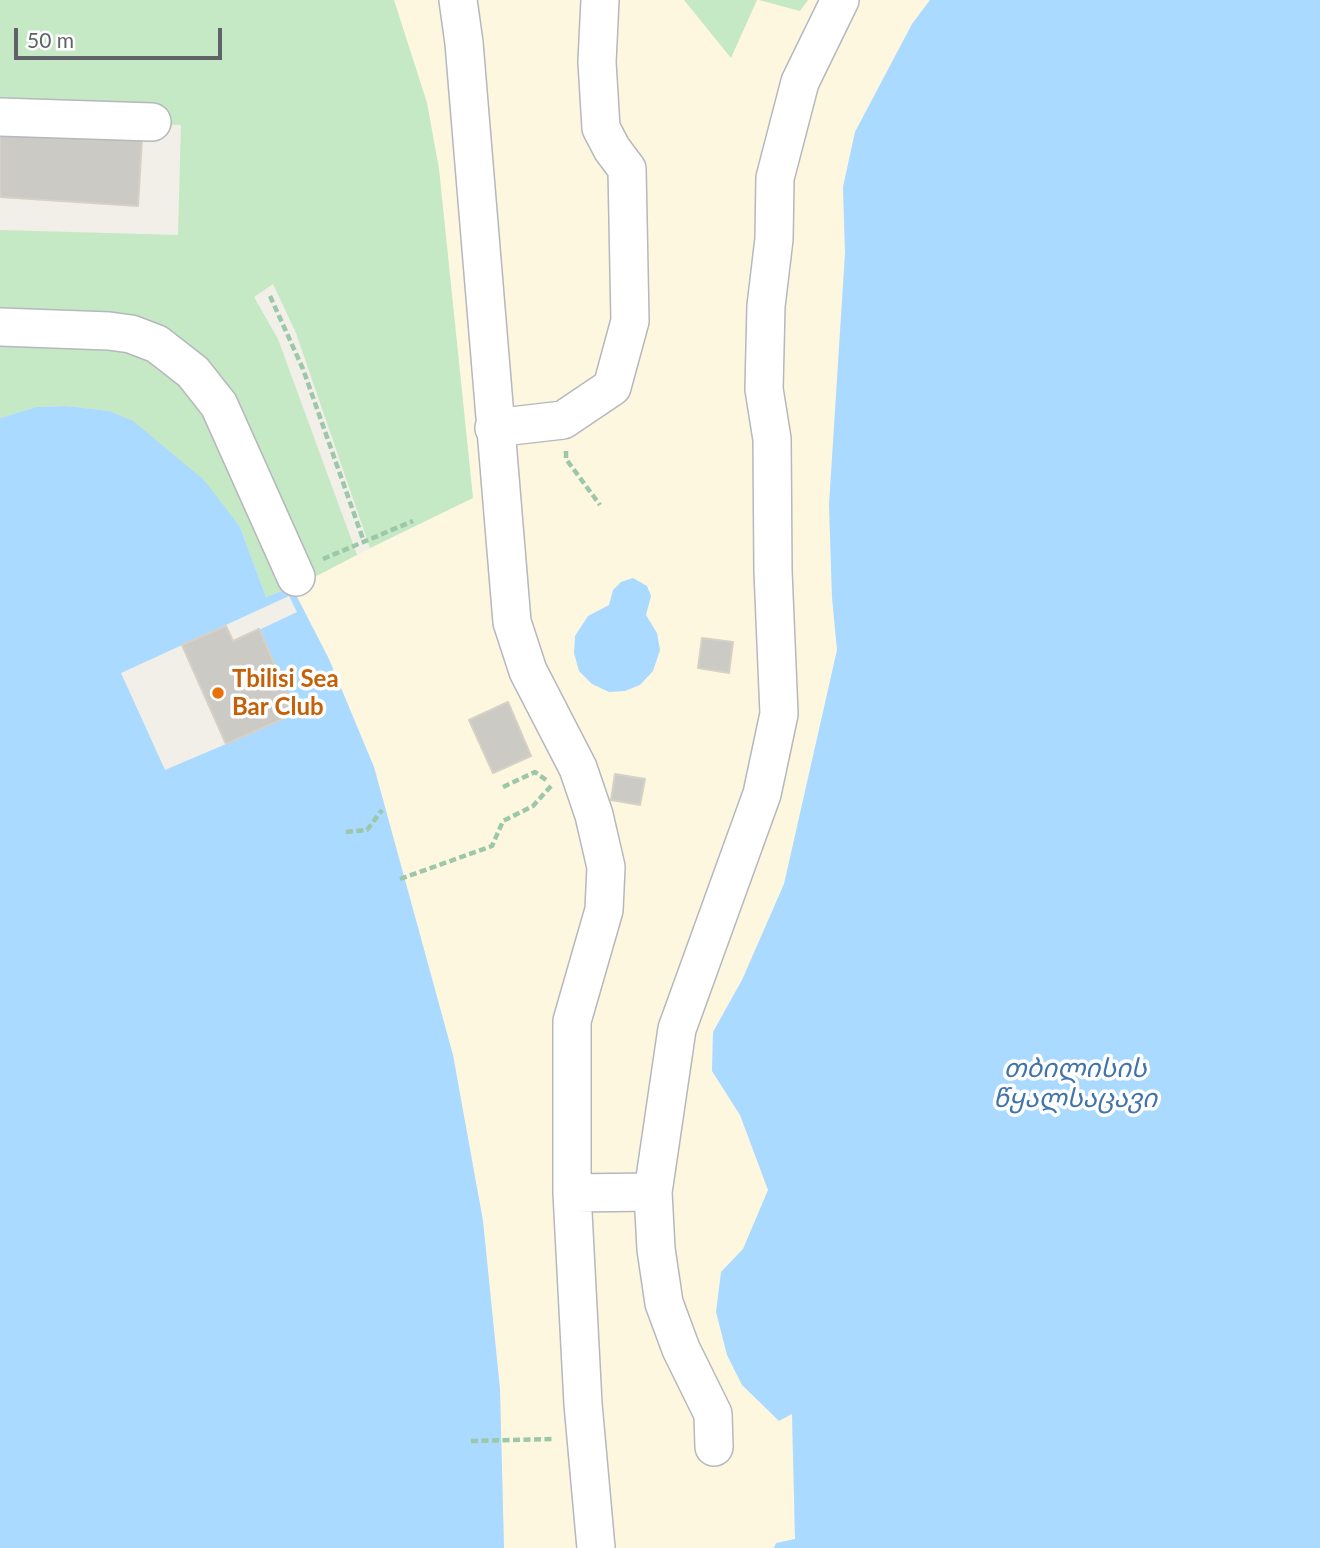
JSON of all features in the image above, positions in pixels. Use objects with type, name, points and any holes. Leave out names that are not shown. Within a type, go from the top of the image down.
[{"type":"lane","points":[[458,0],[464,43],[512,622],[528,671],[578,768],[594,815],[606,867],[604,910],[572,1021],[572,1194],[596,1548]]},
{"type":"lane","points":[[495,428],[563,420],[612,387],[630,321],[627,169],[601,128],[597,62],[600,0]]},
{"type":"lane","points":[[714,1447],[713,1414],[681,1349],[664,1303],[656,1249],[653,1192],[677,1029],[762,794],[779,714],[773,571],[772,439],[764,389],[766,306],[774,239],[775,178],[800,82],[830,9]]},
{"type":"lane","points":[[0,117],[152,122]]},
{"type":"lane","points":[[0,327],[131,334],[157,344],[193,372],[219,405],[294,574]]},
{"type":"lane","points":[[572,1194],[653,1192]]},
{"type":"path","points":[[270,296],[303,369],[363,542]]},
{"type":"path","points":[[566,459],[600,505]]},
{"type":"path","points":[[294,574],[413,521]]},
{"type":"path","points":[[400,879],[492,846],[503,821],[533,806],[552,785],[535,772],[503,787]]},
{"type":"path","points":[[346,832],[367,830],[382,810]]},
{"type":"path","points":[[471,1441],[587,1438]]},
{"type":"shaded area","points":[[394,0],[930,0],[912,24],[855,132],[843,187],[845,253],[829,505],[837,650],[784,884],[742,980],[713,1032],[712,1071],[740,1115],[768,1190],[743,1249],[721,1272],[772,1414],[778,1420],[792,1413],[795,1539],[776,1543],[774,1548],[504,1548],[500,1389],[483,1221],[453,1055],[374,767],[292,587],[473,498],[439,169],[427,103]]},
{"type":"green space","points":[[0,0],[394,0],[427,103],[439,169],[473,498],[370,548],[296,333],[273,284],[254,297],[278,339],[357,555],[305,582],[266,597],[240,527],[109,411],[66,406],[36,407],[0,418],[0,230],[178,235],[181,125],[0,120]]},
{"type":"green space","points":[[684,0],[757,0],[731,58]]},
{"type":"green space","points":[[759,0],[808,0],[800,11]]},
{"type":"water","name":"თბილისის წყალსაცავი","points":[[930,0],[1320,0],[1320,1548],[774,1548],[776,1543],[795,1539],[792,1414],[779,1421],[742,1385],[727,1355],[716,1312],[721,1272],[743,1249],[768,1190],[740,1115],[712,1071],[713,1032],[742,980],[784,884],[837,650],[829,505],[845,253],[843,187],[855,132],[912,24]]},
{"type":"water","points":[[67,406],[109,411],[133,421],[204,480],[240,527],[266,597],[292,587],[329,659],[374,767],[453,1055],[483,1221],[500,1389],[504,1548],[0,1548],[0,418],[36,407]]},
{"type":"water","points":[[633,578],[647,586],[651,596],[646,615],[657,633],[660,650],[653,671],[640,685],[625,691],[609,692],[592,684],[579,671],[574,653],[575,636],[588,616],[609,605],[613,590],[621,582]]},
{"type":"pier","points":[[289,596],[297,612],[259,630],[226,744],[165,770],[121,673]]},
{"type":"building","points":[[0,130],[142,139],[138,206],[0,197]]},
{"type":"building","points":[[226,626],[233,641],[259,629],[296,713],[226,744],[182,645]]},
{"type":"building","points":[[702,638],[733,642],[729,673],[698,668]]},
{"type":"building","points":[[508,702],[531,756],[493,773],[469,720]]},
{"type":"building","points":[[615,774],[645,779],[640,805],[611,800]]},
{"type":"place","name":"Tbilisi Sea Bar Club","points":[[218,693]]}]
